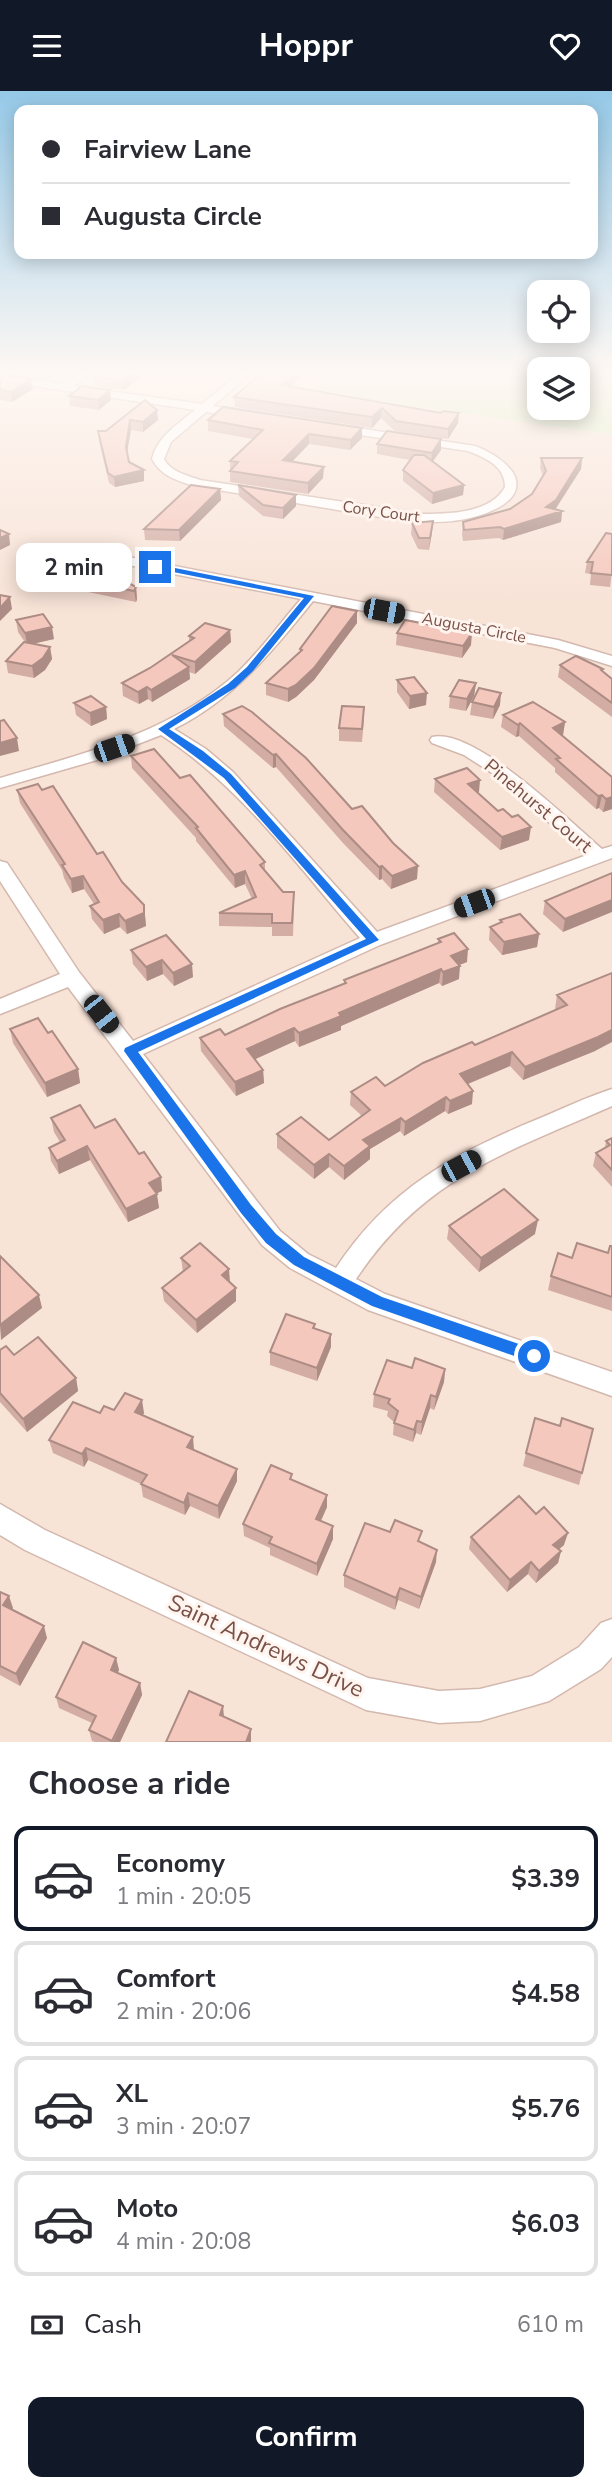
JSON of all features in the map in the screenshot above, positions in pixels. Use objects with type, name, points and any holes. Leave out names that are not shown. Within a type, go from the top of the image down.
[{"type":"street","name":"Cory Court","points":[[160,449],[158,462],[168,472],[198,484],[404,517],[437,519],[468,515],[493,505],[508,491],[513,480],[512,473],[501,461],[473,449]]},
{"type":"street","name":"Augusta Circle","points":[[128,561],[558,644],[612,661]]},
{"type":"street","points":[[0,783],[96,755],[162,729],[232,686],[250,669],[310,596]]},
{"type":"street","points":[[162,729],[200,753],[227,776],[373,940]]},
{"type":"street","name":"Pinehurst Court","points":[[438,740],[470,751],[498,769],[605,854]]},
{"type":"street","points":[[130,1051],[373,940],[605,854]]},
{"type":"street","points":[[0,867],[72,977],[246,1209],[271,1238],[299,1261],[377,1302],[612,1384]]},
{"type":"street","points":[[0,1007],[72,977]]},
{"type":"street","points":[[339,1284],[360,1250],[384,1222],[412,1196],[480,1156],[612,1097]]},
{"type":"street","name":"Saint Andrews Drive","points":[[0,1518],[35,1539],[366,1694],[439,1707],[480,1705],[538,1690],[590,1658],[612,1634]]},
{"type":"shaded area","points":[[0,449],[612,449],[612,1742],[0,1742]]},
{"type":"building","points":[[102,449],[126,449],[129,462],[144,470],[114,477],[108,473]]},
{"type":"building","points":[[243,449],[294,449],[283,460],[324,467],[308,483],[230,471],[238,462],[230,461]]},
{"type":"building","points":[[408,449],[435,449],[432,453]]},
{"type":"building","points":[[414,455],[424,455],[464,485],[433,493],[403,470]]},
{"type":"building","points":[[541,458],[582,458],[556,500],[546,507],[562,511],[504,529],[464,530],[463,522],[510,509],[532,494],[546,471]]},
{"type":"building","points":[[191,485],[220,489],[179,530],[144,529]]},
{"type":"building","points":[[238,485],[296,495],[283,508],[263,505]]},
{"type":"building","points":[[433,521],[430,538],[419,538],[412,523]]},
{"type":"building","points":[[0,530],[9,534],[0,538]]},
{"type":"building","points":[[606,533],[612,534],[612,575],[591,573],[593,562],[587,562]]},
{"type":"building","points":[[46,546],[60,546],[136,587],[134,591],[86,581],[43,557]]},
{"type":"building","points":[[0,595],[10,597],[0,608]]},
{"type":"building","points":[[332,606],[357,611],[314,668],[288,689],[266,683],[302,650],[300,649]]},
{"type":"building","points":[[43,614],[52,627],[25,633],[16,620]]},
{"type":"building","points":[[405,620],[472,633],[463,646],[397,633]]},
{"type":"building","points":[[205,623],[230,630],[195,662],[172,655],[189,667],[151,690],[147,687],[138,692],[122,683],[150,668],[194,638],[189,636]]},
{"type":"building","points":[[24,642],[50,647],[43,658],[32,666],[6,661]]},
{"type":"building","points":[[576,656],[603,669],[601,670],[612,679],[612,703],[560,665]]},
{"type":"building","points":[[414,677],[427,693],[410,696],[397,680]]},
{"type":"building","points":[[459,680],[476,683],[467,699],[450,696]]},
{"type":"building","points":[[479,688],[501,693],[494,707],[472,702]]},
{"type":"building","points":[[91,696],[106,707],[90,713],[74,703]]},
{"type":"building","points":[[533,702],[565,722],[553,728],[612,777],[612,797],[606,799],[602,795],[598,796],[520,723],[518,725],[503,715]]},
{"type":"building","points":[[242,706],[306,758],[352,809],[362,806],[393,843],[418,866],[392,876],[382,866],[379,867],[276,754],[273,755],[223,714]]},
{"type":"building","points":[[342,706],[364,707],[362,729],[339,728]]},
{"type":"building","points":[[4,720],[17,738],[0,743],[0,721]]},
{"type":"building","points":[[154,749],[180,778],[190,775],[265,862],[260,865],[283,892],[294,892],[292,923],[272,923],[272,914],[219,913],[256,897],[245,871],[234,875],[196,828],[198,827],[131,756]]},
{"type":"building","points":[[467,768],[480,780],[468,784],[498,811],[503,809],[512,817],[518,815],[531,827],[502,837],[435,779]]},
{"type":"building","points":[[38,784],[42,790],[53,786],[97,854],[103,852],[122,882],[144,905],[144,913],[125,921],[119,914],[103,920],[90,906],[99,902],[83,876],[71,879],[62,865],[65,864],[17,790]]},
{"type":"building","points":[[612,873],[612,900],[565,919],[545,901]]},
{"type":"building","points":[[520,914],[539,934],[504,942],[490,927],[502,922],[500,920]]},
{"type":"building","points":[[454,933],[468,949],[451,956],[460,966],[443,972],[441,969],[339,1013],[341,1016],[299,1033],[294,1028],[247,1049],[263,1070],[235,1082],[200,1038],[220,1029],[225,1035],[280,1009],[346,983],[344,980],[441,942],[438,939]]},
{"type":"building","points":[[166,935],[192,964],[173,973],[162,960],[146,967],[131,950]]},
{"type":"building","points":[[612,973],[612,1030],[525,1067],[512,1052],[460,1074],[473,1091],[450,1101],[446,1097],[405,1122],[401,1118],[363,1140],[370,1146],[344,1166],[329,1154],[314,1165],[277,1134],[301,1117],[329,1140],[370,1110],[351,1092],[376,1077],[385,1086],[423,1063],[472,1042],[475,1045],[567,1005],[557,995]]},
{"type":"building","points":[[38,1018],[48,1033],[52,1031],[78,1069],[45,1083],[10,1029]]},
{"type":"building","points":[[80,1105],[95,1128],[115,1119],[139,1154],[144,1152],[161,1177],[149,1183],[157,1194],[126,1209],[87,1146],[57,1161],[49,1148],[65,1140],[51,1118]]},
{"type":"building","points":[[612,1138],[612,1170],[596,1153],[610,1145],[606,1141]]},
{"type":"building","points":[[504,1189],[538,1220],[481,1258],[449,1226]]},
{"type":"building","points":[[200,1243],[229,1269],[222,1275],[236,1288],[196,1320],[162,1288],[190,1266],[181,1258]]},
{"type":"building","points":[[577,1243],[608,1253],[612,1246],[612,1297],[551,1276],[558,1253],[572,1258]]},
{"type":"building","points":[[0,1256],[39,1295],[0,1325]]},
{"type":"building","points":[[286,1314],[315,1324],[313,1328],[331,1334],[317,1368],[270,1352]]},
{"type":"building","points":[[38,1337],[76,1378],[23,1419],[0,1393],[0,1350],[6,1346],[14,1355]]},
{"type":"building","points":[[415,1358],[445,1369],[436,1397],[431,1395],[422,1422],[417,1421],[414,1430],[394,1423],[398,1411],[388,1403],[390,1399],[374,1394],[387,1360],[412,1368]]},
{"type":"building","points":[[125,1393],[142,1400],[135,1412],[193,1437],[187,1447],[237,1469],[218,1506],[188,1493],[184,1503],[141,1484],[147,1475],[86,1448],[82,1454],[49,1440],[73,1402],[100,1413],[104,1406],[114,1410]]},
{"type":"building","points":[[535,1418],[560,1426],[562,1418],[593,1429],[582,1473],[526,1453]]},
{"type":"building","points":[[271,1465],[292,1474],[290,1479],[327,1495],[316,1519],[333,1526],[317,1564],[269,1543],[272,1537],[243,1524]]},
{"type":"building","points":[[519,1496],[536,1514],[544,1507],[568,1533],[553,1545],[561,1551],[539,1571],[531,1562],[510,1580],[471,1537]]},
{"type":"building","points":[[395,1520],[422,1531],[418,1541],[437,1550],[421,1597],[400,1588],[396,1598],[344,1575],[365,1523],[390,1532]]},
{"type":"building","points":[[0,1592],[9,1596],[3,1605],[44,1626],[16,1674],[0,1666]]},
{"type":"building","points":[[83,1642],[116,1658],[111,1670],[140,1683],[112,1741],[89,1730],[96,1716],[56,1697]]},
{"type":"building","points":[[189,1691],[223,1706],[220,1715],[251,1729],[246,1742],[166,1742]]},
{"type":"route","points":[[155,567],[310,596],[250,669],[232,686],[162,729],[200,753],[252,801],[373,940],[130,1051],[246,1209],[271,1238],[299,1261],[377,1302],[534,1356]]}]
